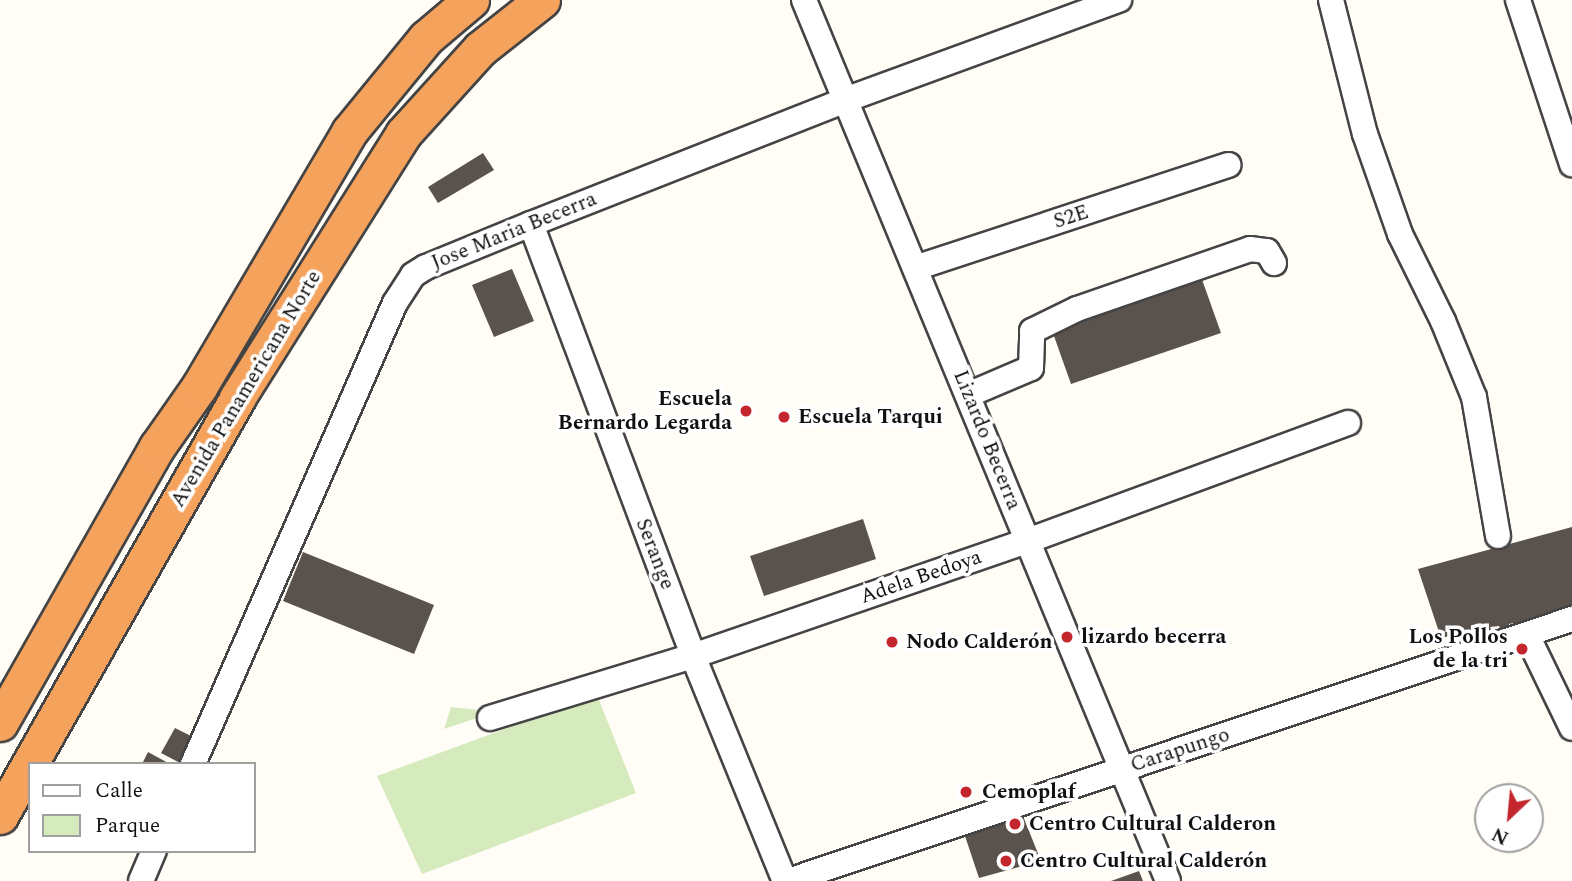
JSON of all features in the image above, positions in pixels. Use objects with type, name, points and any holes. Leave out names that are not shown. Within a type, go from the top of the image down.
[{"type":"highway","name":"Avenida Panamericana Norte","points":[[0,723],[157,447],[200,387],[349,132],[426,38],[471,0]]},
{"type":"highway","name":"Avenida Panamericana Norte","points":[[31,762],[237,398],[402,134],[480,49],[542,0]]},
{"type":"highway","name":"Avenida Panamericana Norte","points":[[0,816],[28,767]]},
{"type":"street","name":"Lizardo Becerra","points":[[804,0],[970,394],[1027,541],[1168,881]]},
{"type":"street","name":"Jose Maria Becerra","points":[[194,762],[402,288],[426,267],[845,100],[1119,0]]},
{"type":"street","points":[[1331,0],[1365,134],[1400,234],[1443,321],[1474,397],[1498,536]]},
{"type":"street","points":[[1518,0],[1572,164]]},
{"type":"street","name":"S2E","points":[[915,268],[1228,165]]},
{"type":"street","name":"Serange","points":[[531,224],[693,656],[786,881]]},
{"type":"street","points":[[970,394],[1031,368],[1032,331],[1077,309],[1250,250],[1267,251],[1274,263]]},
{"type":"street","name":"Adela Bedoya","points":[[490,718],[693,656],[1027,541],[1348,423]]},
{"type":"street","name":"Carapungo","points":[[786,881],[1572,619]]},
{"type":"street","points":[[1527,635],[1572,728]]},
{"type":"street","points":[[141,881],[153,853]]},
{"type":"green space","points":[[597,695],[636,793],[422,874],[377,776]]},
{"type":"green space","points":[[451,707],[479,710],[486,715],[444,729]]},
{"type":"building","points":[[483,153],[494,170],[438,203],[428,187]]},
{"type":"building","points":[[512,269],[534,321],[494,337],[472,285]]},
{"type":"building","points":[[1199,271],[1221,333],[1071,384],[1049,322]]},
{"type":"building","points":[[863,519],[876,559],[764,596],[750,556]]},
{"type":"building","points":[[1572,527],[1572,610],[1526,621],[1527,628],[1516,631],[1514,623],[1509,624],[1510,632],[1502,634],[1499,626],[1490,627],[1493,635],[1470,639],[1469,632],[1441,638],[1418,569]]},
{"type":"building","points":[[303,552],[434,605],[414,654],[283,601]]},
{"type":"building","points":[[175,728],[195,738],[183,762],[161,753]]},
{"type":"building","points":[[148,752],[166,762],[143,762]]},
{"type":"building","points":[[1023,816],[1041,861],[979,878],[964,833]]},
{"type":"building","points":[[1139,871],[1143,881],[1111,881]]},
{"type":"place","name":"Escuela Bernardo Legarda","points":[[746,411]]},
{"type":"place","name":"Escuela Tarqui","points":[[784,417]]},
{"type":"place","name":"lizardo becerra","points":[[1067,637]]},
{"type":"place","name":"Nodo Calderón","points":[[892,642]]},
{"type":"place","name":"Los Pollos de la tri","points":[[1522,649]]},
{"type":"place","name":"Cemoplaf","points":[[966,792]]},
{"type":"place","name":"Centro Cultural Calderon","points":[[1015,824]]},
{"type":"place","name":"Centro Cultural Calderón","points":[[1006,861]]}]
